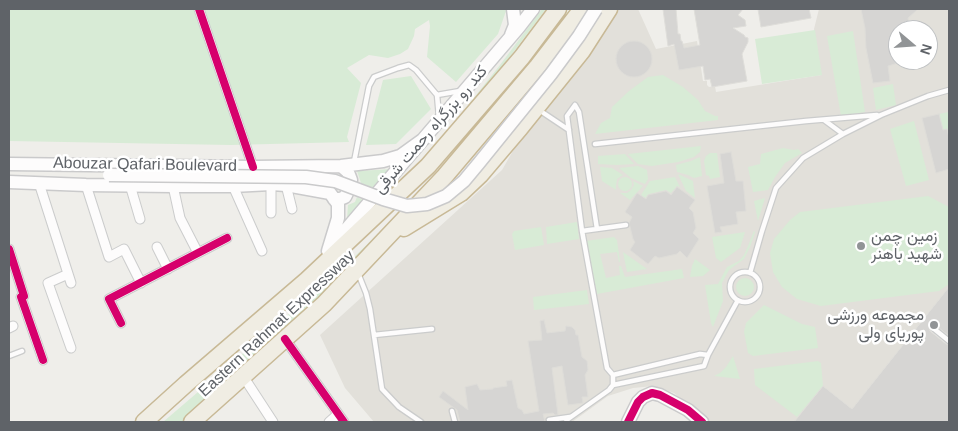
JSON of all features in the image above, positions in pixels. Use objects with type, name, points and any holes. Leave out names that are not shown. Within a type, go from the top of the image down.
[{"type":"highway","name":"Eastern Rahmat Expressway","points":[[144,422],[307,280],[428,166],[522,57],[558,9]]},
{"type":"highway","name":"Eastern Rahmat Expressway","points":[[192,422],[324,304],[380,245],[445,176],[538,66],[582,9]]},
{"type":"highway","points":[[380,245],[461,193],[480,175],[582,51],[609,9]]},
{"type":"main road","points":[[511,37],[515,25],[513,9]]},
{"type":"main road","name":"کند رو بزرگراه رحمت شرقی","points":[[328,251],[533,9]]},
{"type":"main road","points":[[88,185],[109,175],[306,177],[334,181],[407,206],[432,202],[446,196],[464,181],[551,74],[596,9]]},
{"type":"main road","name":"Abouzar Qafari Boulevard","points":[[9,164],[347,165],[383,161],[400,156],[425,138]]},
{"type":"main road","points":[[334,199],[345,197],[350,186],[351,180],[347,165]]},
{"type":"main road","name":"Abouzar Qafari Boulevard","points":[[9,182],[173,186],[271,184],[330,193],[334,199]]},
{"type":"main road","points":[[307,280],[328,251],[338,218],[338,204],[334,199]]},
{"type":"main road","points":[[628,422],[638,402],[643,397],[652,393],[660,395],[688,410],[702,422]]},
{"type":"street","points":[[199,9],[253,166]]},
{"type":"street","points":[[39,183],[69,278],[48,283],[70,348]]},
{"type":"street","points":[[271,184],[271,213]]},
{"type":"street","points":[[88,185],[109,257],[124,249],[142,282]]},
{"type":"street","points":[[130,185],[140,219]]},
{"type":"street","points":[[286,185],[292,209]]},
{"type":"street","points":[[173,186],[180,218],[198,253]]},
{"type":"street","points":[[233,186],[262,251]]},
{"type":"street","points":[[121,323],[109,300],[227,238]]},
{"type":"street","points":[[157,246],[168,269]]},
{"type":"street","points":[[9,250],[24,296],[21,297],[43,360]]},
{"type":"street","points":[[285,339],[344,422]]},
{"type":"street","points":[[243,376],[273,422]]},
{"type":"street","points":[[329,422],[338,414]]},
{"type":"lane","points":[[347,165],[369,86],[374,77],[409,65],[416,70],[437,95],[439,120]]},
{"type":"lane","points":[[437,95],[466,90]]},
{"type":"lane","points":[[750,273],[776,188],[803,158],[843,134],[881,115],[928,96],[949,90]]},
{"type":"lane","points":[[566,422],[610,390],[613,385],[613,375],[607,368],[582,232],[567,116],[575,105],[579,112],[597,229]]},
{"type":"lane","points":[[536,108],[569,130]]},
{"type":"lane","points":[[595,144],[881,115]]},
{"type":"lane","points":[[824,120],[843,134]]},
{"type":"lane","points":[[582,232],[626,225]]},
{"type":"lane","points":[[357,269],[370,309],[382,389],[399,407],[421,422]]},
{"type":"lane","points":[[740,272],[750,273],[757,279],[758,292],[756,296],[748,301],[738,300],[731,293],[730,283],[736,274],[740,272]]},
{"type":"lane","points":[[613,385],[704,366],[738,300]]},
{"type":"lane","points":[[933,328],[949,341]]},
{"type":"lane","points":[[374,335],[432,329]]},
{"type":"lane","points":[[9,356],[22,351]]},
{"type":"lane","points":[[613,375],[700,354],[708,355]]},
{"type":"lane","points":[[452,411],[455,422]]},
{"type":"lane","points":[[550,422],[549,420],[572,416]]},
{"type":"shaded area","points":[[603,9],[638,9],[656,49],[697,41],[703,81],[707,81],[709,87],[715,86],[716,92],[821,75],[814,29],[819,9],[949,9],[949,287],[852,409],[823,386],[794,422],[709,422],[674,393],[654,386],[633,388],[608,396],[572,422],[374,422],[345,388],[320,335],[502,170],[544,97]]},
{"type":"green space","points":[[9,9],[505,9],[506,11],[498,34],[456,82],[427,57],[429,20],[415,29],[408,49],[400,54],[388,58],[369,55],[347,68],[361,83],[347,137],[349,142],[231,145],[9,141]]},
{"type":"green space","points":[[542,9],[546,9],[472,107],[391,194],[454,123]]},
{"type":"green space","points":[[570,9],[575,9],[468,145],[414,198],[476,128]]},
{"type":"green space","points":[[815,30],[822,75],[762,84],[755,39]]},
{"type":"green space","points":[[853,31],[865,112],[841,116],[827,36]]},
{"type":"green space","points":[[663,75],[683,87],[698,100],[705,111],[718,116],[718,120],[595,134],[601,123],[610,118],[612,107],[629,91],[648,77]]},
{"type":"green space","points":[[411,76],[431,109],[396,144],[366,145],[383,80]]},
{"type":"green space","points":[[893,84],[896,105],[876,110],[873,88]]},
{"type":"green space","points":[[949,112],[949,138],[947,129],[943,130],[939,114]]},
{"type":"green space","points":[[914,121],[929,180],[906,186],[890,129]]},
{"type":"green space","points":[[701,146],[700,152],[694,157],[678,162],[652,166],[638,164],[628,154]]},
{"type":"green space","points":[[783,148],[798,149],[802,153],[785,163],[768,190],[753,192],[748,167],[760,164],[761,154]]},
{"type":"green space","points":[[710,153],[717,153],[720,177],[710,179],[706,175],[704,161]]},
{"type":"green space","points":[[625,154],[634,164],[598,164],[598,156]]},
{"type":"green space","points":[[700,157],[702,176],[694,178],[677,172],[676,165]]},
{"type":"green space","points":[[638,166],[647,170],[648,179],[645,184],[631,178],[619,168]]},
{"type":"green space","points":[[600,167],[612,168],[623,175],[617,179],[616,190],[602,181]]},
{"type":"green space","points":[[393,169],[375,189],[361,183],[357,171]]},
{"type":"green space","points":[[678,174],[693,181],[695,198],[686,191]]},
{"type":"green space","points":[[625,177],[630,179],[632,184],[630,189],[625,191],[620,189],[618,184],[620,179]]},
{"type":"green space","points":[[675,177],[680,187],[677,186],[671,193],[666,190],[649,194],[645,198],[641,195],[650,181]]},
{"type":"green space","points":[[633,181],[643,186],[630,200],[620,193],[627,193],[631,190],[634,185]]},
{"type":"green space","name":"زمین چمن شهید باهنر","points":[[928,196],[949,207],[949,284],[939,291],[821,306],[797,299],[782,287],[773,272],[770,253],[774,239],[790,220],[800,212]]},
{"type":"green space","points":[[357,197],[365,201],[347,219],[348,205],[355,202]]},
{"type":"green space","points":[[765,198],[758,221],[754,201]]},
{"type":"green space","points":[[400,212],[312,305],[182,422],[163,422],[345,266]]},
{"type":"green space","points":[[577,222],[579,239],[547,244],[546,227]]},
{"type":"green space","points":[[541,227],[544,245],[515,250],[512,234],[514,231]]},
{"type":"green space","points":[[754,231],[750,247],[744,259],[729,270],[722,283],[723,301],[713,327],[705,285],[718,284],[727,267],[739,261],[744,255]]},
{"type":"green space","points":[[745,232],[740,248],[721,262],[716,258],[712,237]]},
{"type":"green space","points":[[614,237],[617,240],[620,262],[617,252],[600,254],[606,278],[620,275],[619,266],[621,266],[625,277],[682,269],[684,278],[597,294],[586,241]]},
{"type":"green space","points":[[623,252],[647,269],[627,272]]},
{"type":"green space","points":[[695,259],[710,270],[703,276],[690,277]]},
{"type":"green space","points":[[741,278],[749,278],[754,283],[752,294],[741,296],[736,291],[736,283]]},
{"type":"green space","points":[[587,290],[589,304],[534,310],[533,297]]},
{"type":"green space","points":[[764,305],[802,324],[815,327],[818,348],[753,356],[748,353],[744,332],[746,323]]},
{"type":"green space","points":[[733,356],[740,379],[714,376],[726,367]]},
{"type":"green space","points":[[818,361],[821,363],[823,386],[797,417],[755,385],[754,369]]},
{"type":"building","points":[[663,9],[676,9],[678,34],[680,34],[684,48],[700,45],[694,9],[743,9],[738,15],[745,20],[746,26],[733,28],[748,38],[742,54],[747,81],[712,87],[710,79],[705,80],[703,66],[679,70],[674,44],[668,46]]},
{"type":"building","points":[[758,9],[809,9],[811,18],[761,27]]},
{"type":"building","points":[[861,9],[918,9],[908,18],[908,20],[888,20],[888,70],[890,81],[873,83],[866,48],[865,28]]},
{"type":"building","points":[[634,41],[641,42],[647,46],[651,52],[651,66],[647,72],[641,76],[634,77],[627,76],[621,72],[617,66],[616,59],[617,52],[621,46],[627,42]]},
{"type":"building","points":[[939,114],[943,130],[947,129],[949,138],[949,169],[936,173],[922,118]]},
{"type":"building","points":[[731,152],[736,181],[743,181],[746,211],[736,212],[738,224],[720,227],[722,232],[715,233],[707,186],[724,183],[720,154]]},
{"type":"building","points":[[677,187],[695,200],[689,208],[693,212],[696,228],[693,233],[699,239],[687,258],[680,251],[677,254],[659,258],[655,256],[648,264],[630,250],[635,242],[629,223],[632,217],[625,212],[637,193],[646,199],[648,195],[666,191],[671,195]]},
{"type":"building","points":[[949,287],[949,336],[934,324],[930,325],[929,328],[930,331],[949,345],[949,422],[794,422],[823,386],[852,409]]},
{"type":"building","points":[[544,320],[547,333],[565,331],[566,326],[572,327],[576,335],[578,335],[582,357],[587,361],[588,370],[585,375],[588,397],[582,397],[583,403],[568,405],[562,366],[552,368],[558,415],[553,413],[543,414],[545,422],[460,422],[457,410],[439,397],[443,391],[468,410],[465,387],[477,384],[480,390],[493,389],[507,386],[506,381],[512,380],[518,408],[524,414],[539,411],[528,341],[542,340],[540,321]]},
{"type":"cycle path","points":[[199,9],[253,167]]},
{"type":"cycle path","points":[[121,323],[109,299],[227,238]]},
{"type":"cycle path","points":[[9,249],[24,296],[21,297],[43,360]]},
{"type":"cycle path","points":[[285,339],[344,422]]},
{"type":"cycle path","points":[[628,422],[638,402],[643,397],[652,393],[660,395],[688,410],[702,422]]},
{"type":"place","name":"زمین چمن شهید باهنر","points":[[861,246]]},
{"type":"place","name":"مجموعه ورزشی پوریای ولی","points":[[934,325]]}]
